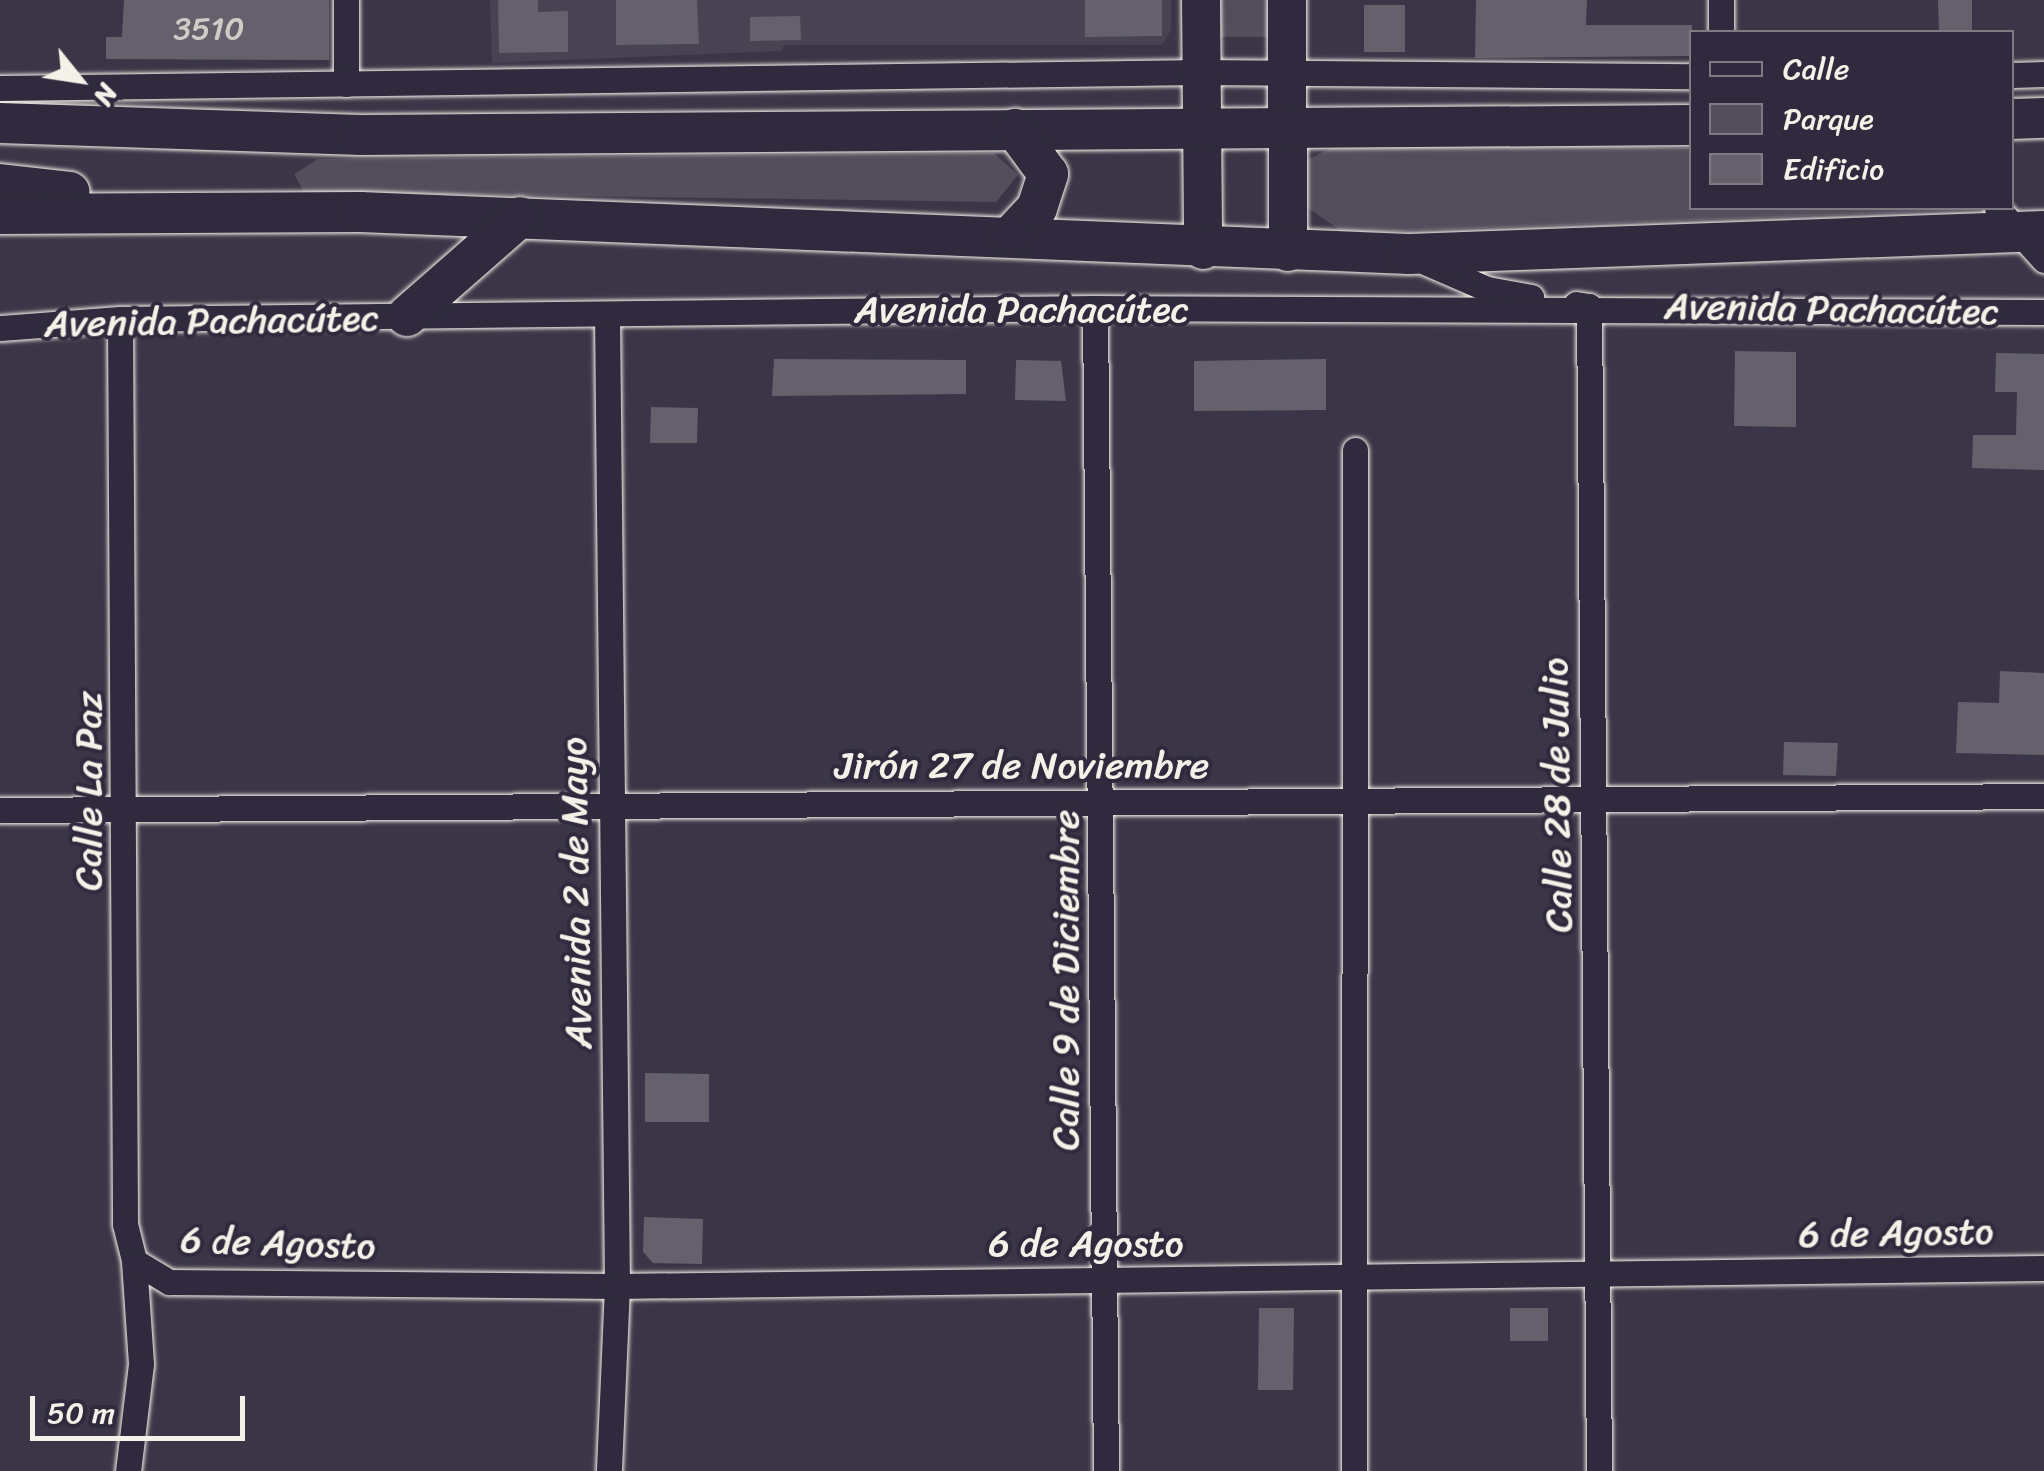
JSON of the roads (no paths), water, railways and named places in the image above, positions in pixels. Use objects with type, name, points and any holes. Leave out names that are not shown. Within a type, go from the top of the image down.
[{"type":"main road","points":[[2014,119],[2044,118]]},
{"type":"main road","points":[[0,124],[241,133],[1286,124],[1689,125]]},
{"type":"main road","points":[[1011,236],[1037,208],[1048,174],[1015,128]]},
{"type":"main road","points":[[0,152],[241,133]]},
{"type":"main road","name":"Avenida Pachacútec","points":[[0,184],[218,210]]},
{"type":"main road","name":"Avenida Pachacútec","points":[[0,214],[218,210],[520,217],[1011,236],[1203,250],[1409,254],[2028,232]]},
{"type":"main road","points":[[408,316],[520,217]]},
{"type":"street","points":[[346,0],[346,84]]},
{"type":"street","points":[[1201,0],[1203,250]]},
{"type":"street","points":[[1287,0],[1288,252]]},
{"type":"street","points":[[1721,0],[1721,30]]},
{"type":"street","points":[[0,88],[1287,71],[1689,76]]},
{"type":"street","points":[[2014,74],[2044,74]]},
{"type":"street","points":[[1409,254],[1487,289],[1588,306]]},
{"type":"street","name":"Avenida Pachacútec","points":[[0,328],[120,319],[1095,308],[1340,312],[1588,306],[2044,312]]},
{"type":"street","name":"Calle 28 de Julio","points":[[1588,306],[1598,1471]]},
{"type":"street","name":"Calle 9 de Diciembre","points":[[1095,308],[1106,1471]]},
{"type":"street","name":"Avenida 2 de Mayo","points":[[607,314],[617,1286],[609,1471]]},
{"type":"street","name":"Calle La Paz","points":[[120,319],[127,809],[125,1224],[134,1261],[141,1364],[128,1471]]},
{"type":"street","points":[[1354,1471],[1355,450]]},
{"type":"street","name":"Jirón 27 de Noviembre","points":[[0,810],[2044,796]]},
{"type":"street","name":"6 de Agosto","points":[[134,1261],[169,1282],[617,1286],[2044,1268]]}]
